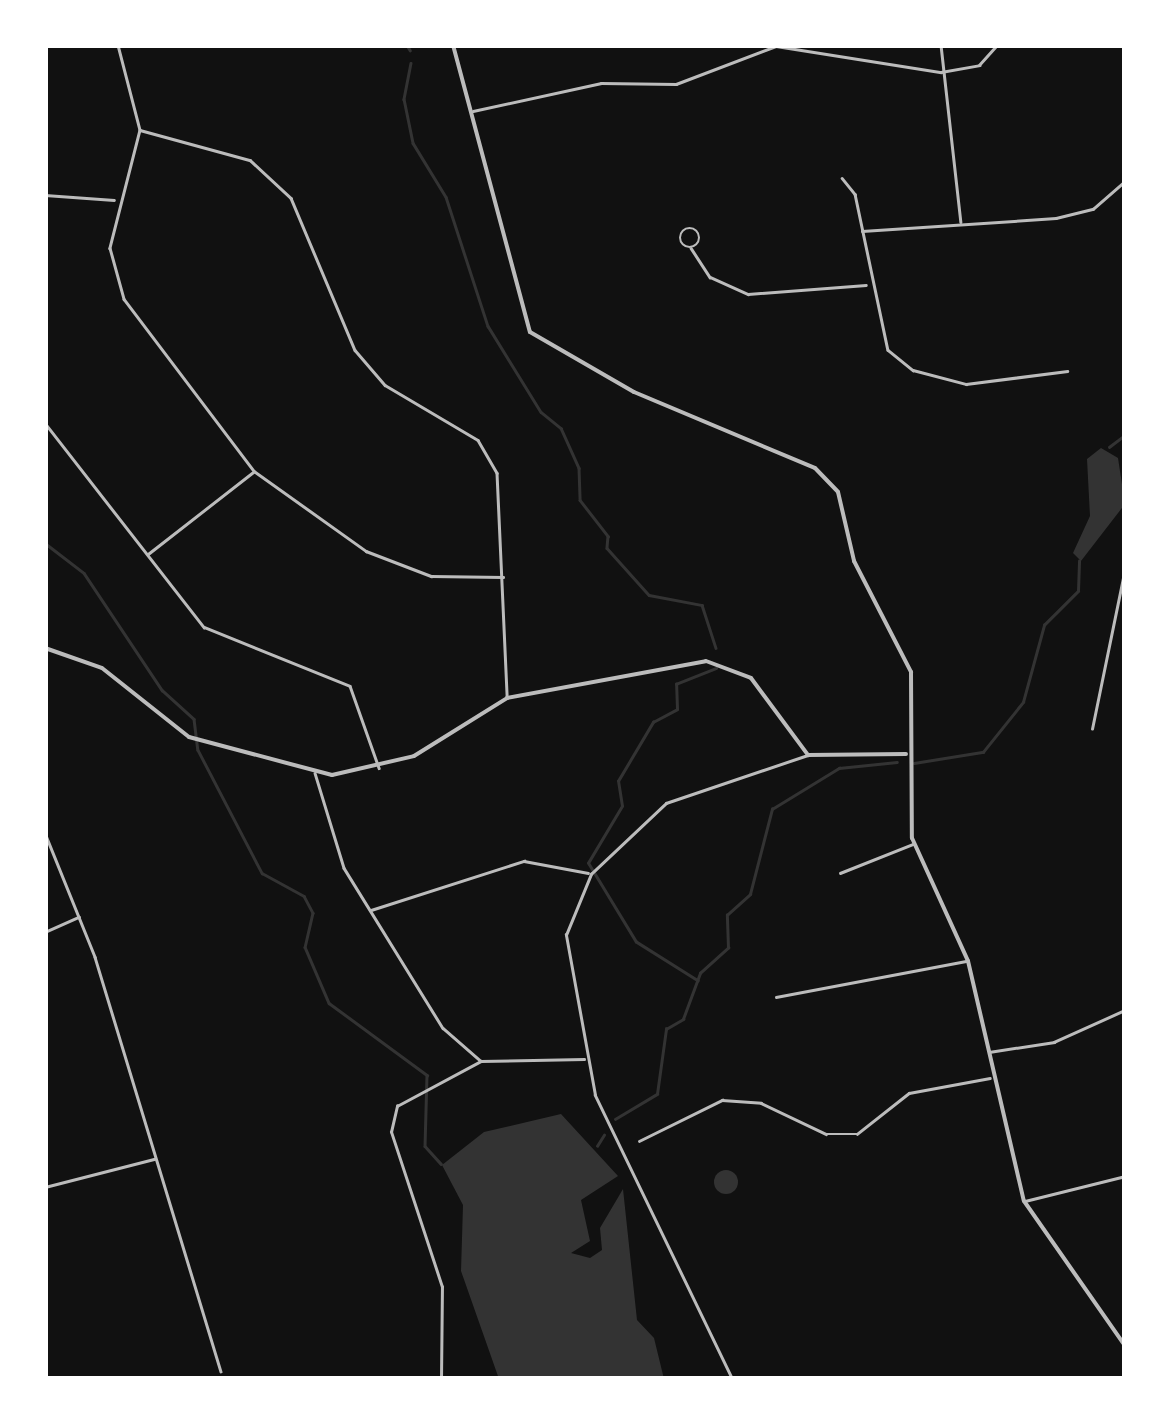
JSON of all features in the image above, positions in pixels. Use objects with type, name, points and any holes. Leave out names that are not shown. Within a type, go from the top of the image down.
[{"type":"street","points":[[118,45],[140,130],[115,200],[110,248],[124,298],[254,472],[366,551],[431,576],[503,578]]},
{"type":"street","points":[[453,45],[530,332],[634,392],[711,418],[828,478],[854,561],[911,672],[908,754],[914,844],[968,961],[990,1078],[1024,1202],[1125,1346]]},
{"type":"street","points":[[941,45],[940,72],[961,222]]},
{"type":"street","points":[[471,112],[602,83],[676,84],[776,46],[940,72],[979,65],[997,45]]},
{"type":"street","points":[[140,130],[250,160],[291,198],[356,350],[386,385],[478,440],[497,473],[508,698]]},
{"type":"street","points":[[842,178],[860,231],[867,284],[888,350],[913,370],[966,384],[1067,371]]},
{"type":"street","points":[[860,231],[1056,218],[1093,209],[1125,181]]},
{"type":"street","points":[[45,196],[115,200]]},
{"type":"street","points":[[691,248],[700,237],[689,228],[680,239],[691,248],[700,269],[748,294],[867,284]]},
{"type":"street","points":[[45,423],[204,627],[350,686],[379,768]]},
{"type":"street","points":[[146,555],[254,472]]},
{"type":"street","points":[[1092,728],[1125,568]]},
{"type":"street","points":[[45,648],[102,668],[189,738],[315,772],[379,768],[445,742],[508,698],[706,661],[751,678],[808,755]]},
{"type":"street","points":[[732,1379],[586,1059],[566,935],[592,873],[666,803],[808,755],[908,754]]},
{"type":"street","points":[[315,772],[328,829],[370,910],[442,1028],[482,1061]]},
{"type":"street","points":[[45,833],[81,916],[221,1371]]},
{"type":"street","points":[[840,873],[914,844]]},
{"type":"street","points":[[370,910],[524,861],[592,873]]},
{"type":"street","points":[[45,932],[81,916]]},
{"type":"street","points":[[776,996],[968,961]]},
{"type":"street","points":[[988,1052],[1054,1042],[1125,1010]]},
{"type":"street","points":[[441,1379],[442,1287],[390,1132],[397,1106],[482,1061],[586,1059]]},
{"type":"street","points":[[640,1142],[722,1100],[761,1103],[826,1134],[857,1134],[909,1092],[990,1078]]},
{"type":"street","points":[[45,1187],[156,1159]]},
{"type":"street","points":[[1024,1202],[1125,1176]]},
{"type":"shaded area","points":[[1101,448],[1118,458],[1125,504],[1081,561],[1073,553],[1090,516],[1087,459]]},
{"type":"shaded area","points":[[561,1114],[618,1176],[581,1200],[590,1241],[571,1253],[590,1258],[602,1250],[600,1228],[623,1189],[637,1320],[654,1338],[664,1379],[499,1379],[461,1271],[463,1205],[442,1165],[484,1132]]},
{"type":"shaded area","points":[[726,1170],[738,1182],[726,1194],[714,1182]]},
{"type":"waterway","points":[[407,45],[410,50]]},
{"type":"waterway","points":[[411,63],[404,99],[413,143],[446,197],[488,326],[541,412],[561,428],[579,468],[580,500],[608,536],[607,548],[649,595],[702,605],[716,648]]},
{"type":"waterway","points":[[1109,447],[1125,435]]},
{"type":"waterway","points":[[45,543],[84,573],[162,690],[194,719],[198,750],[262,873],[304,896],[313,913],[305,947],[329,1003],[427,1075],[425,1146],[441,1164]]},
{"type":"waterway","points":[[914,763],[983,752],[1023,702],[1044,625],[1078,591],[1079,561]]},
{"type":"waterway","points":[[698,981],[636,942],[588,863],[622,806],[618,781],[653,722],[677,709],[676,684],[716,668]]},
{"type":"waterway","points":[[615,1119],[657,1094],[666,1029],[683,1019],[700,973],[728,948],[727,915],[750,894],[772,809],[839,768],[897,762]]},
{"type":"waterway","points":[[597,1146],[604,1135]]}]
